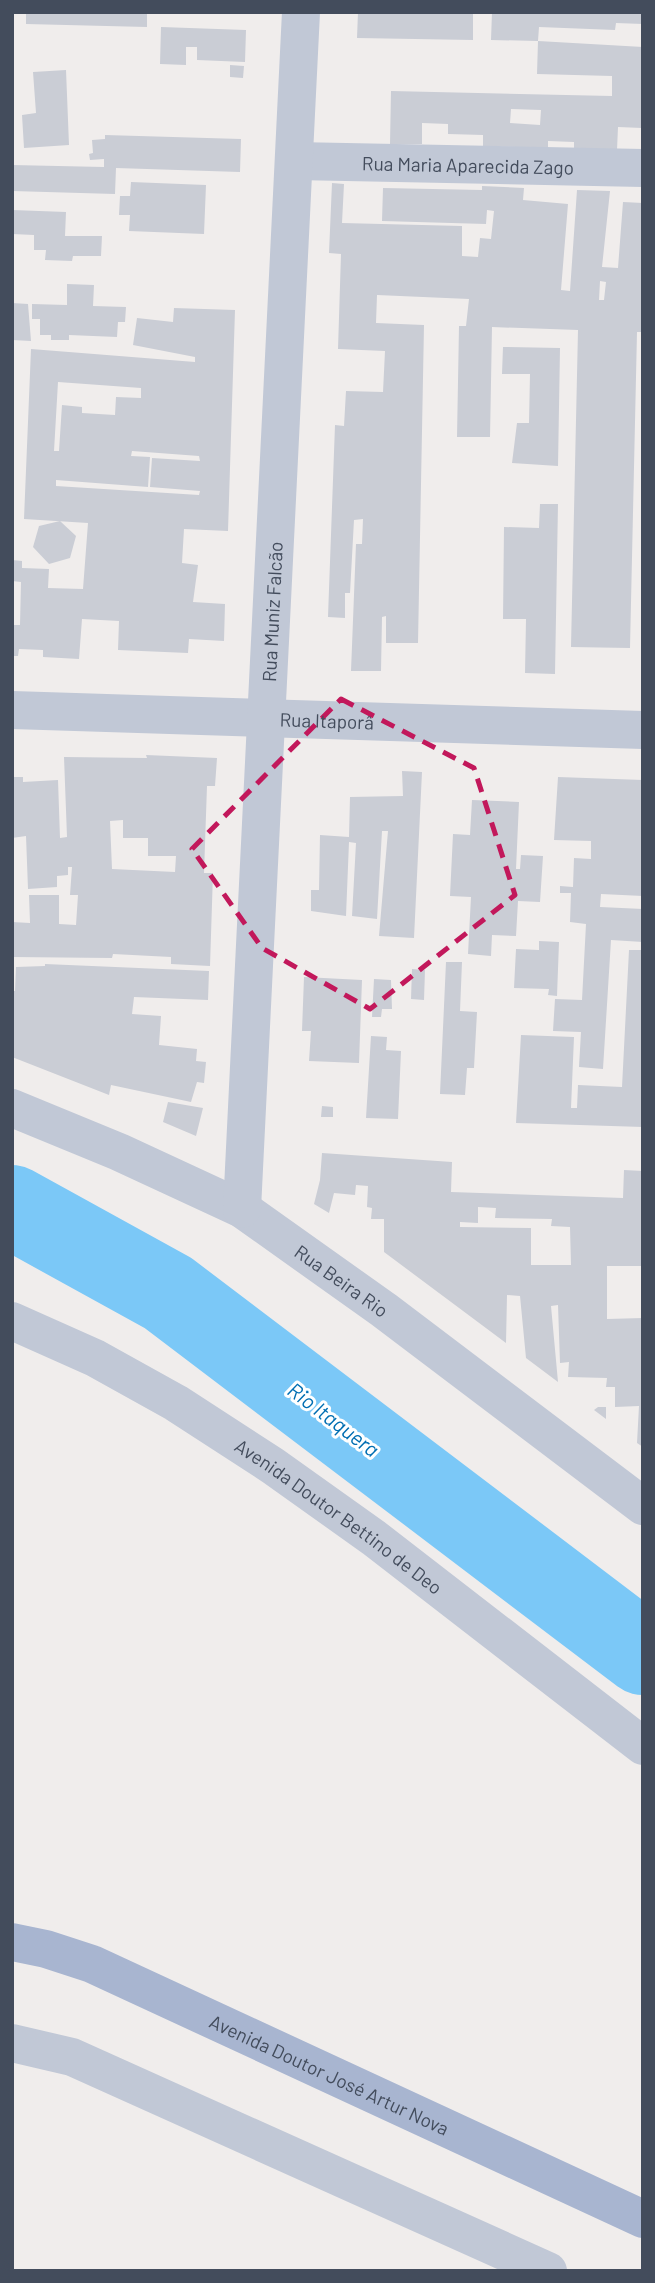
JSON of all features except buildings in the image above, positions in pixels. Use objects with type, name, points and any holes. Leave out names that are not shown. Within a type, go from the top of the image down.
[{"type":"main road","name":"Avenida Doutor José Artur Nova","points":[[12,1942],[58,1952],[139,1985],[643,2219]]},
{"type":"street","name":"Rua Muniz Falcão","points":[[242,1209],[301,12]]},
{"type":"street","name":"Rua Maria Aparecida Zago","points":[[295,161],[643,169]]},
{"type":"street","name":"Rua Itaporâ","points":[[12,710],[643,730]]},
{"type":"street","name":"Rua Beira Rio","points":[[12,1108],[119,1152],[242,1209],[384,1310],[643,1506]]},
{"type":"street","name":"Avenida Doutor Bettino de Deo","points":[[17,1328],[95,1358],[176,1403],[273,1466],[396,1554],[643,1746]]},
{"type":"street","points":[[12,2043],[72,2057],[548,2271]]},
{"type":"highlighted area","points":[[341,699],[474,768],[515,895],[370,1009],[262,948],[192,849]]},
{"type":"waterway","name":"Rio Itaquera","points":[[12,1207],[168,1293],[643,1653]]}]
